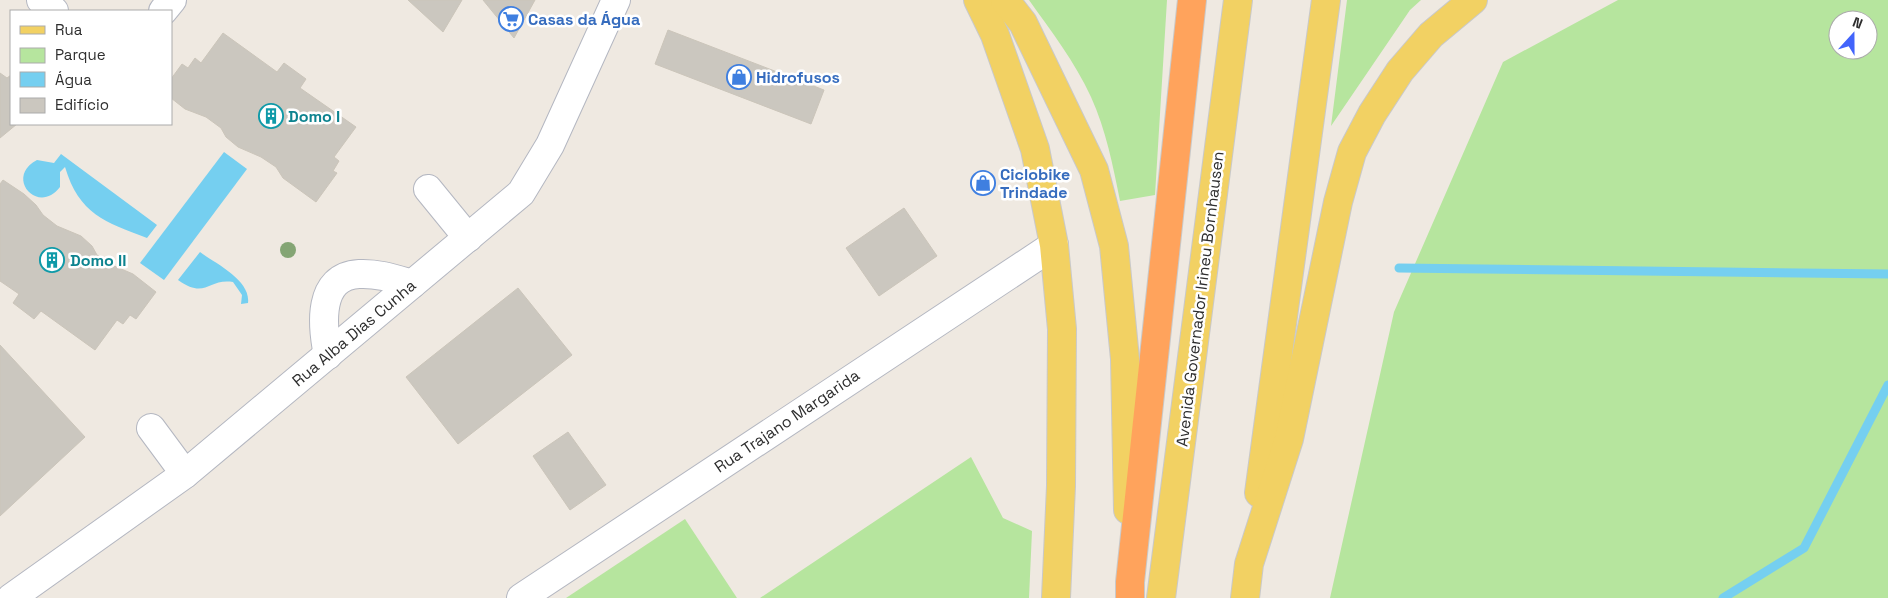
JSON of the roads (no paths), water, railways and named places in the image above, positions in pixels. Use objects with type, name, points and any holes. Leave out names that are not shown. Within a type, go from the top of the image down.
[{"type":"highway","points":[[1130,590],[1192,0]]},
{"type":"main road","points":[[978,0],[995,34],[1035,149],[1054,245],[1062,329],[1061,486],[1056,598]]},
{"type":"main road","points":[[1005,0],[1023,23],[1094,170],[1114,246],[1125,359],[1130,590]]},
{"type":"main road","name":"Avenida Governador Irineu Bornhausen","points":[[1161,598],[1238,0]]},
{"type":"main road","points":[[1246,598],[1249,564],[1326,0]]},
{"type":"main road","points":[[1249,564],[1289,439],[1338,202],[1352,152],[1372,114],[1400,71],[1431,35],[1473,0]]},
{"type":"street","points":[[41,0],[53,10]]},
{"type":"street","points":[[164,10],[172,0]]},
{"type":"street","name":"Rua Alba Dias Cunha","points":[[11,598],[185,474],[520,193],[545,153],[616,0]]},
{"type":"street","points":[[428,189],[468,238]]},
{"type":"street","name":"Rua Trajano Margarida","points":[[521,598],[1054,245]]},
{"type":"street","points":[[328,355],[323,332],[325,302],[338,282],[358,274],[383,275],[412,284]]},
{"type":"street","points":[[150,428],[185,474]]},
{"type":"water","points":[[224,152],[247,169],[164,280],[140,263]]},
{"type":"water","points":[[61,154],[157,225],[147,238],[106,221],[86,206],[71,183],[65,167],[60,172],[60,187],[51,195],[34,196],[28,191],[24,184],[24,175],[28,167],[37,160],[54,163]]},
{"type":"water","points":[[200,252],[223,267],[238,280],[244,287],[248,303],[241,304],[242,295],[233,282],[195,288],[187,286],[178,280]]},
{"type":"waterway","points":[[1399,268],[1888,274]]},
{"type":"waterway","points":[[1723,598],[1804,548],[1888,385]]},
{"type":"place","name":"Casas da Água","points":[[511,19]]},
{"type":"place","name":"Hidrofusos","points":[[739,77]]},
{"type":"place","name":"Domo I","points":[[271,116]]},
{"type":"place","name":"Ciclobike Trindade","points":[[983,183]]},
{"type":"place","name":"Domo II","points":[[52,260]]}]
